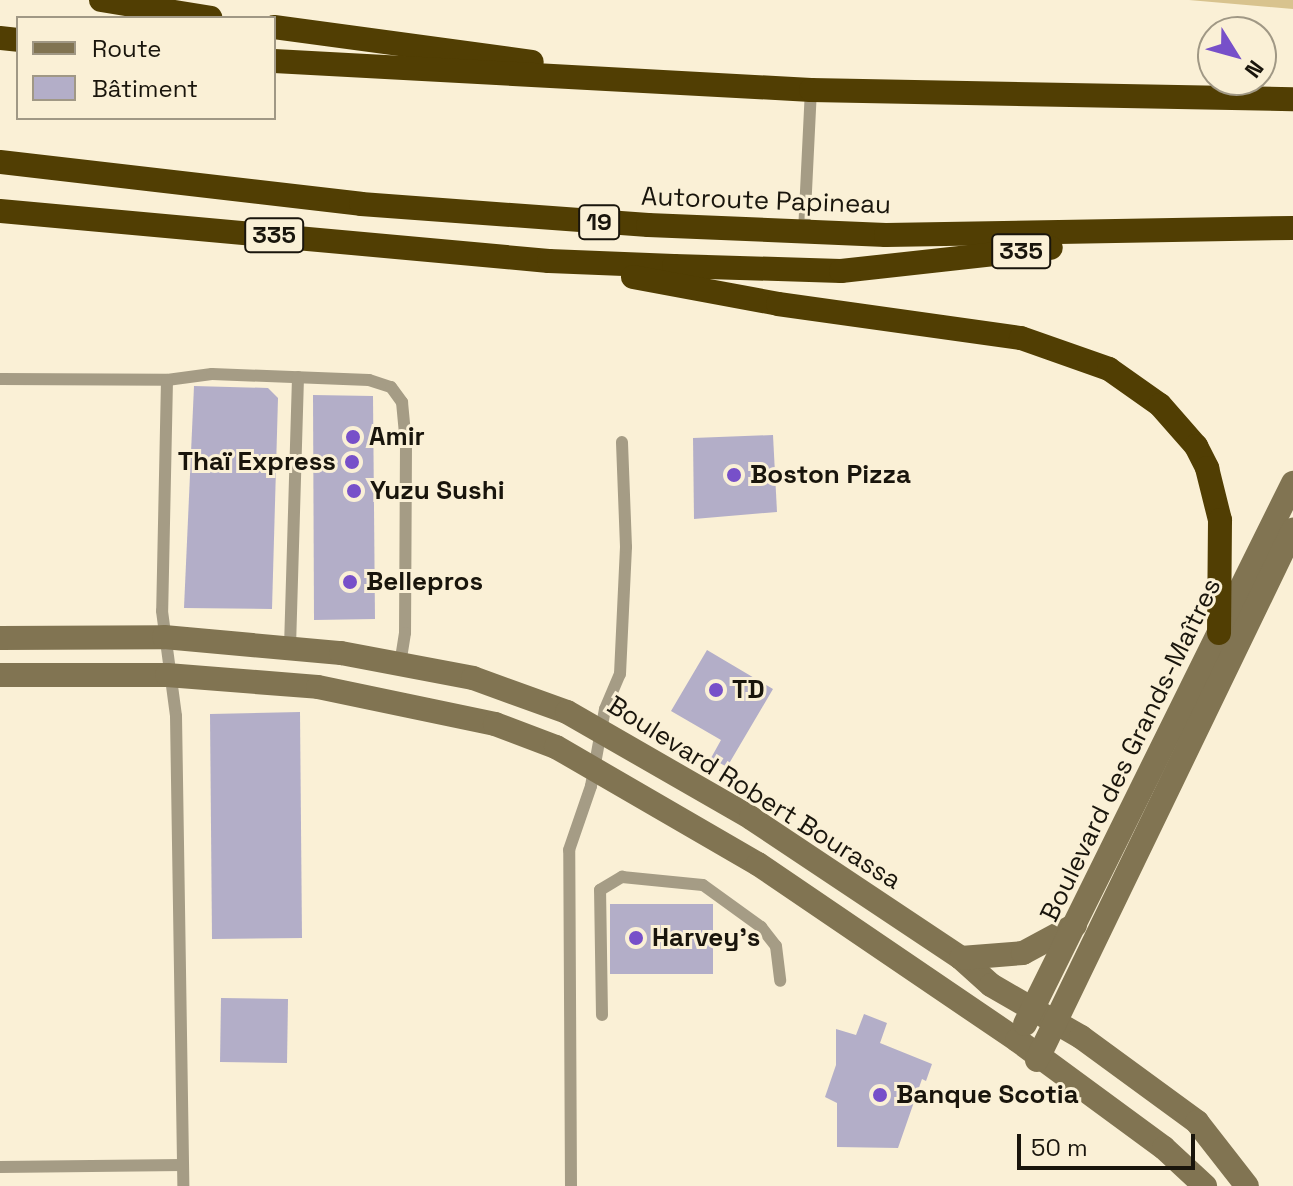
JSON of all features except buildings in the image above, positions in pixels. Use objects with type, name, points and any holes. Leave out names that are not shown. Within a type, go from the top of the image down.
[{"type":"highway","points":[[101,0],[199,16]]},
{"type":"highway","points":[[276,27],[705,85]]},
{"type":"highway","points":[[276,61],[811,90],[1293,99]]},
{"type":"highway","name":"Autoroute Papineau","points":[[0,162],[361,204],[804,232],[1201,232],[1293,228]]},
{"type":"highway","name":"335","points":[[0,211],[549,261],[841,271],[1201,232]]},
{"type":"highway","points":[[549,261],[778,304],[1021,338],[1109,369],[1160,405],[1196,446],[1207,468],[1220,520],[1219,633]]},
{"type":"street","name":"Boulevard des Grands-Maîtres","points":[[1017,1040],[1293,483]]},
{"type":"street","name":"Boulevard des Grands-Maîtres","points":[[1037,1060],[1293,530]]},
{"type":"street","name":"Boulevard Robert Bourassa","points":[[0,638],[164,637],[290,647],[400,663],[498,687],[601,730],[751,818],[961,958],[1031,1012],[1057,1022],[1197,1122],[1247,1186]]},
{"type":"street","points":[[0,675],[167,675],[318,687],[388,699],[495,724],[556,747],[758,864],[1017,1040],[1037,1060],[1164,1148],[1205,1186]]},
{"type":"street","points":[[961,958],[1023,953],[1075,925]]},
{"type":"lane","points":[[804,232],[811,90]]},
{"type":"lane","points":[[0,379],[167,380],[212,374],[382,383],[402,402],[405,633],[400,663]]},
{"type":"lane","points":[[290,647],[298,377]]},
{"type":"lane","points":[[167,380],[164,637],[167,675],[176,716],[183,1186]]},
{"type":"lane","points":[[571,1186],[568,872],[571,837],[594,770],[601,730],[621,659],[622,442]]},
{"type":"lane","points":[[602,1015],[600,890],[622,877],[703,885],[761,927],[776,946],[780,981]]},
{"type":"lane","points":[[0,1167],[183,1165]]},
{"type":"shaded area","points":[[1189,0],[1293,0],[1293,9]]},
{"type":"place","name":"Amir","points":[[353,437]]},
{"type":"place","name":"Thaï Express","points":[[352,462]]},
{"type":"place","name":"Boston Pizza","points":[[734,475]]},
{"type":"place","name":"Yuzu Sushi","points":[[354,491]]},
{"type":"place","name":"Bellepros","points":[[350,582]]},
{"type":"place","name":"TD","points":[[716,690]]},
{"type":"place","name":"Harvey's","points":[[636,938]]},
{"type":"place","name":"Banque Scotia","points":[[880,1095]]}]
